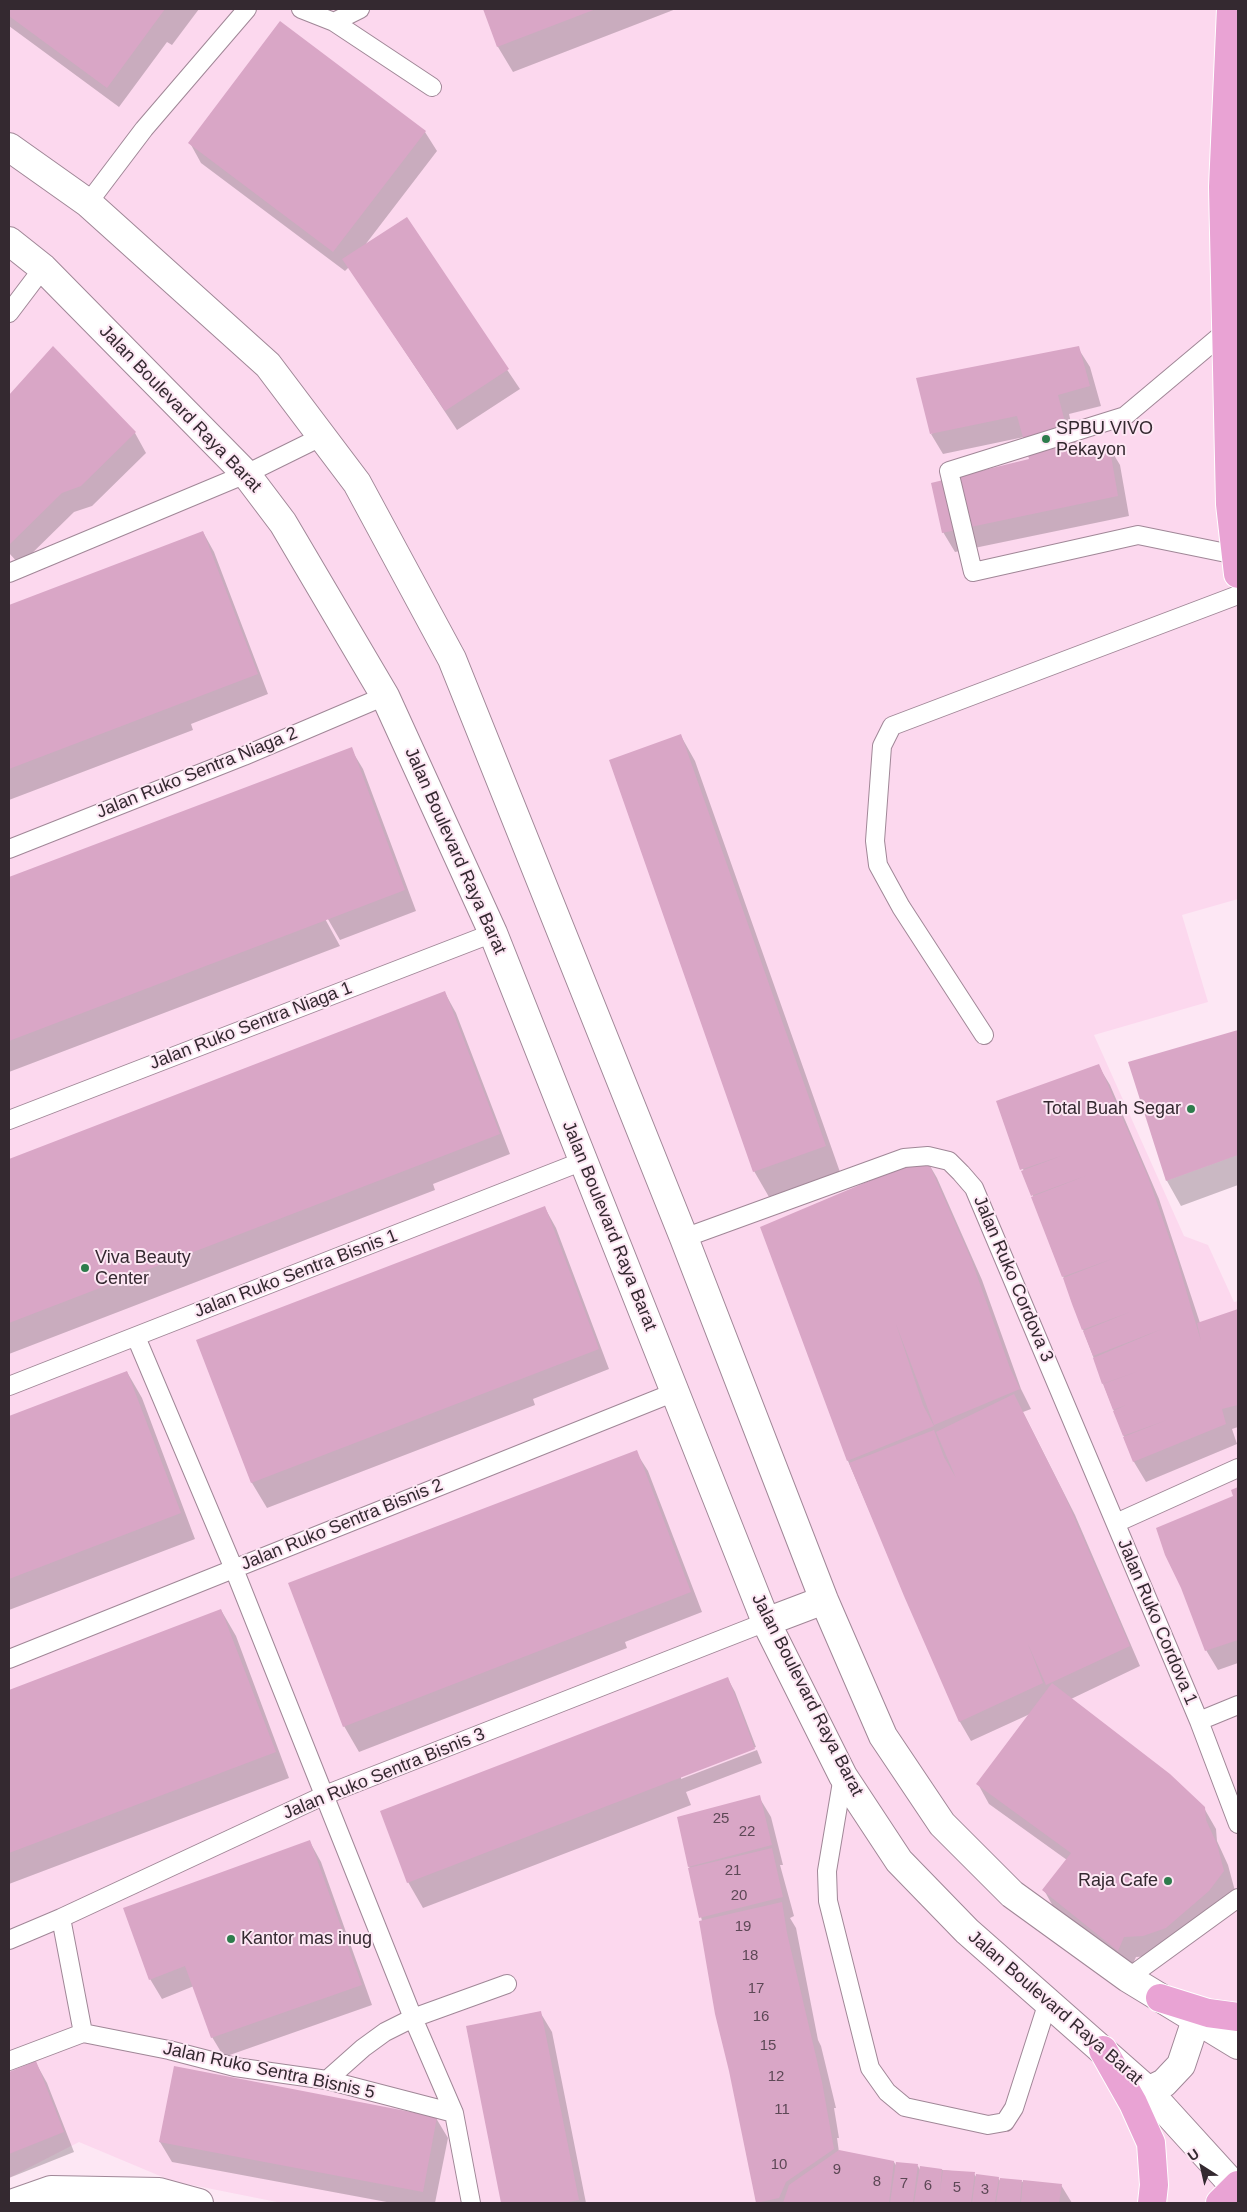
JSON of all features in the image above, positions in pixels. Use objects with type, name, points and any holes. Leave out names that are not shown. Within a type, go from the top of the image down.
[{"type":"main road","points":[[1231,9],[1223,187],[1230,504],[1237,564]]},
{"type":"main road","points":[[9,147],[88,203],[268,365],[357,482],[452,659],[684,1238],[824,1600],[883,1736],[942,1824],[1012,1894],[1128,1978],[1238,2045]]},
{"type":"main road","name":"Jalan Boulevard Raya Barat","points":[[9,241],[43,268],[246,474],[283,523],[386,696],[493,933],[766,1622],[843,1776],[899,1861],[967,1931],[1145,2088],[1233,2192]]},
{"type":"main road","points":[[766,1622],[824,1600]]},
{"type":"main road","points":[[1160,1998],[1208,2013],[1238,2017]]},
{"type":"main road","points":[[1145,2088],[1150,2090],[1164,2082],[1181,2065],[1196,2020]]},
{"type":"main road","points":[[1103,2050],[1133,2103],[1151,2143],[1154,2184],[1152,2203]]},
{"type":"main road","points":[[14,2203],[51,2190],[159,2192],[199,2203]]},
{"type":"lane","points":[[88,203],[144,129],[247,9]]},
{"type":"lane","points":[[301,9],[334,22],[432,87]]},
{"type":"lane","points":[[334,22],[360,9]]},
{"type":"lane","points":[[9,313],[43,268]]},
{"type":"lane","points":[[1225,332],[1126,416],[949,471],[973,572],[1138,535],[1237,564]]},
{"type":"lane","points":[[9,573],[246,474],[321,437]]},
{"type":"lane","points":[[984,1035],[923,942],[878,865],[875,841],[882,746],[892,726],[1238,595]]},
{"type":"lane","name":"Jalan Ruko Sentra Niaga 2","points":[[9,849],[244,756],[386,696]]},
{"type":"lane","name":"Jalan Ruko Sentra Niaga 1","points":[[9,1120],[493,933]]},
{"type":"lane","name":"Jalan Ruko Cordova 3","points":[[684,1238],[904,1158],[928,1156],[949,1161],[974,1188],[1116,1524]]},
{"type":"lane","name":"Jalan Ruko Sentra Bisnis 1","points":[[9,1386],[584,1161]]},
{"type":"lane","points":[[136,1337],[234,1569],[413,2018],[454,2113],[471,2203]]},
{"type":"lane","name":"Jalan Ruko Sentra Bisnis 2","points":[[9,1659],[675,1392]]},
{"type":"lane","points":[[1116,1524],[1238,1468]]},
{"type":"lane","name":"Jalan Ruko Cordova 1","points":[[1116,1524],[1199,1721],[1238,1824]]},
{"type":"lane","name":"Jalan Ruko Sentra Bisnis 3","points":[[9,1940],[61,1918],[325,1795],[766,1622]]},
{"type":"lane","name":"Jalan Ruko Cordova 1","points":[[1199,1721],[1238,1705]]},
{"type":"lane","points":[[843,1776],[827,1871],[828,1901],[870,2068],[887,2092],[906,2107],[988,2125],[1005,2122],[1014,2108],[1048,2002]]},
{"type":"lane","points":[[1128,1978],[1238,1898]]},
{"type":"lane","points":[[9,2061],[84,2033],[61,1918]]},
{"type":"lane","points":[[327,2080],[363,2048],[385,2032],[413,2018],[507,1984]]},
{"type":"lane","name":"Jalan Ruko Sentra Bisnis 5","points":[[84,2033],[169,2050],[235,2067],[327,2080],[454,2113]]},
{"type":"shaded area","points":[[9,9],[1238,9],[1238,899],[1182,915],[1208,1002],[1094,1035],[1184,1236],[1208,1245],[1234,1302],[1238,1301],[1238,2203],[282,2203],[172,2181],[79,2142],[9,2178]]},
{"type":"building","points":[[9,9],[165,9],[107,88],[9,16]]},
{"type":"building","points":[[483,9],[596,9],[497,47]]},
{"type":"building","points":[[280,21],[426,131],[333,252],[188,143]]},
{"type":"building","points":[[407,217],[509,369],[445,411],[342,259]]},
{"type":"building","points":[[53,346],[136,432],[81,486],[62,493],[9,545],[9,395]]},
{"type":"building","name":"SPBU VIVO Pekayon","points":[[1079,346],[1090,386],[1058,395],[1073,453],[1109,444],[1118,496],[942,533],[931,483],[1029,459],[1017,416],[930,434],[916,378]]},
{"type":"building","points":[[203,531],[258,674],[9,769],[9,605]]},
{"type":"building","points":[[681,734],[826,1146],[753,1172],[609,760]]},
{"type":"building","points":[[352,747],[405,890],[9,1041],[9,877]]},
{"type":"building","points":[[445,991],[500,1134],[9,1323],[9,1159]]},
{"type":"building","name":"Total Buah Segar","points":[[1238,1030],[1238,1155],[1166,1181],[1128,1062]]},
{"type":"building","points":[[1099,1064],[1148,1177],[1178,1263],[1201,1341],[1197,1323],[1238,1309],[1238,1405],[1222,1409],[1226,1424],[1133,1462],[1123,1437],[1167,1420],[1123,1436],[1113,1411],[1126,1405],[1113,1410],[1103,1384],[1139,1371],[1102,1384],[1093,1358],[1162,1329],[1093,1356],[1083,1331],[1130,1312],[1082,1330],[1063,1278],[1112,1259],[1062,1277],[1031,1197],[1088,1175],[1031,1196],[1021,1171],[1061,1156],[1020,1170],[996,1101]]},
{"type":"building","points":[[926,1157],[971,1259],[1010,1368],[1020,1389],[934,1425],[896,1324],[923,1405],[934,1426],[847,1461],[760,1227]]},
{"type":"building","points":[[545,1206],[599,1349],[251,1483],[196,1340]]},
{"type":"building","points":[[127,1371],[181,1513],[9,1579],[9,1416]]},
{"type":"building","points":[[1014,1394],[1064,1494],[1130,1646],[1046,1685],[1028,1644],[1043,1683],[959,1722],[849,1463],[934,1430],[944,1457],[956,1478],[936,1432]]},
{"type":"building","points":[[637,1450],[691,1592],[343,1727],[288,1583]]},
{"type":"building","points":[[1238,1487],[1238,1640],[1205,1651],[1181,1588],[1165,1555],[1156,1528],[1233,1496],[1231,1490]]},
{"type":"building","points":[[221,1609],[276,1752],[9,1853],[9,1690]]},
{"type":"building","points":[[728,1677],[755,1749],[407,1883],[380,1811]]},
{"type":"building","points":[[1052,1683],[1170,1774],[1205,1807],[1206,1820],[1217,1844],[1224,1871],[1209,1891],[1166,1928],[1143,1936],[1124,1937],[1118,1951],[1042,1890],[1071,1853],[976,1784]]},
{"type":"building","points":[[760,1795],[772,1845],[688,1867],[677,1817]]},
{"type":"building","points":[[310,1840],[362,1985],[211,2038],[185,1966],[149,1980],[123,1908]]},
{"type":"building","points":[[772,1848],[783,1897],[699,1918],[688,1868]]},
{"type":"building","points":[[782,1902],[787,1933],[822,2082],[834,2149],[786,2182],[779,2198],[756,2203],[729,2071],[715,2014],[699,1921]]},
{"type":"building","points":[[541,2011],[579,2200],[563,2203],[501,2203],[466,2026]]},
{"type":"building","points":[[36,2061],[64,2132],[9,2154],[9,2072]]},
{"type":"building","points":[[174,2066],[437,2117],[423,2192],[159,2142]]},
{"type":"building","points":[[839,2150],[894,2161],[889,2203],[783,2203],[789,2185]]},
{"type":"building","points":[[896,2162],[918,2164],[913,2203],[890,2203]]},
{"type":"building","points":[[920,2166],[942,2169],[940,2192],[943,2170],[975,2172],[971,2203],[914,2203]]},
{"type":"building","points":[[976,2174],[999,2177],[995,2203],[972,2203]]},
{"type":"building","points":[[1000,2178],[1022,2180],[1020,2203],[996,2203]]},
{"type":"building","points":[[1023,2180],[1062,2184],[1059,2203],[1021,2203]]},
{"type":"place","name":"SPBU VIVO Pekayon","points":[[1046,439]]},
{"type":"place","name":"Total Buah Segar","points":[[1191,1109]]},
{"type":"place","name":"Viva Beauty Center","points":[[85,1268]]},
{"type":"place","name":"Raja Cafe","points":[[1168,1881]]},
{"type":"place","name":"Kantor mas inug","points":[[231,1939]]}]
